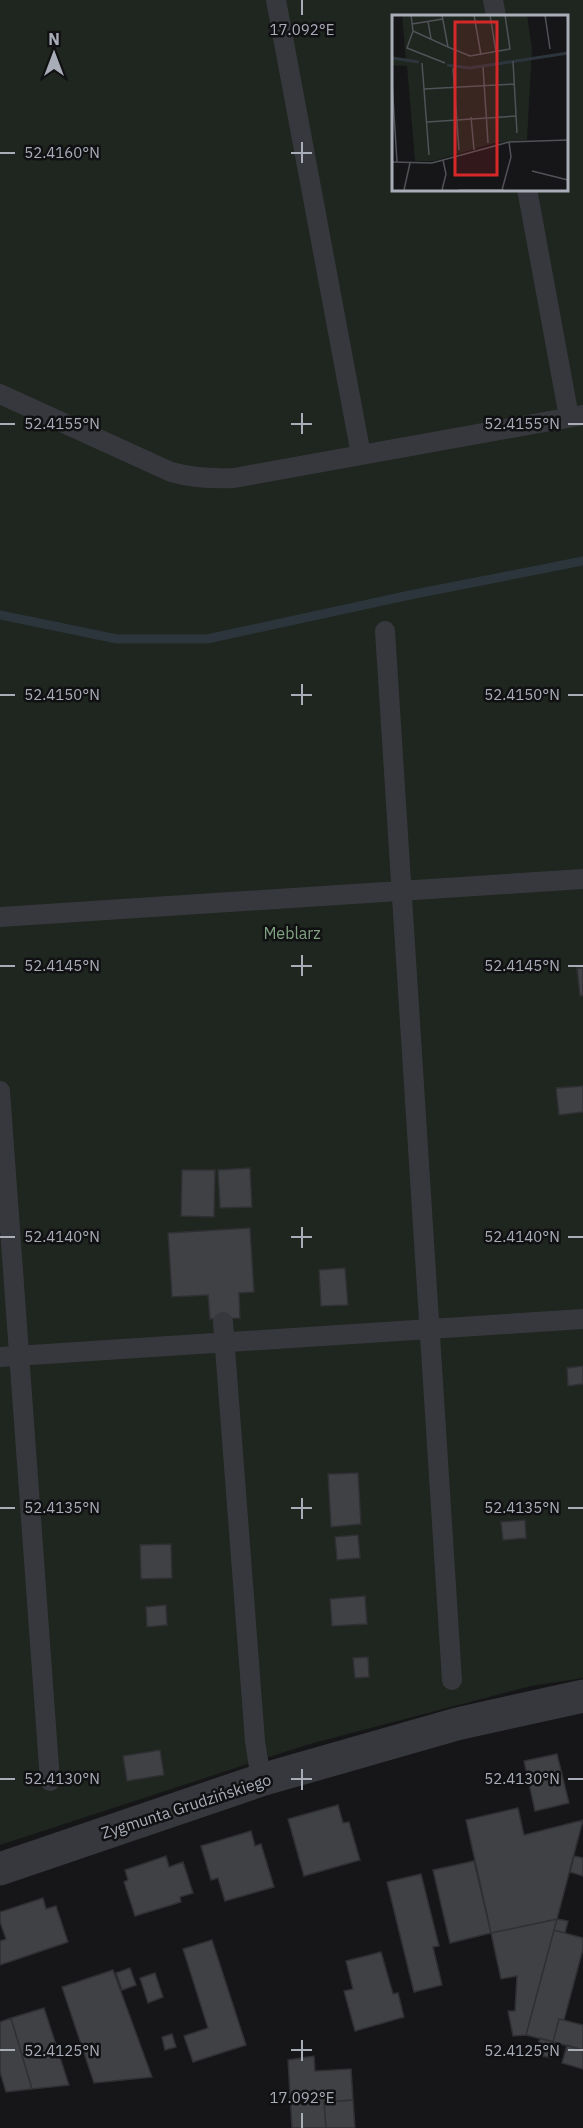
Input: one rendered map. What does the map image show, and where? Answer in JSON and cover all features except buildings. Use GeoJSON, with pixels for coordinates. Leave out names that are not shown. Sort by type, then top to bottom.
{"type":"FeatureCollection","features":[{"type":"Feature","properties":{"kind":"street","name":"Zygmunta Grudzińskiego"},"geometry":{"type":"LineString","coordinates":[[0,1869],[261,1780],[458,1724],[583,1696]]}},
{"type":"Feature","properties":{"kind":"lane"},"geometry":{"type":"LineString","coordinates":[[276,0],[361,455]]}},
{"type":"Feature","properties":{"kind":"lane"},"geometry":{"type":"LineString","coordinates":[[493,0],[496,15]]}},
{"type":"Feature","properties":{"kind":"lane"},"geometry":{"type":"LineString","coordinates":[[0,394],[171,472],[191,478],[234,478],[576,416],[527,190]]}},
{"type":"Feature","properties":{"kind":"lane"},"geometry":{"type":"LineString","coordinates":[[385,631],[452,1680]]}},
{"type":"Feature","properties":{"kind":"lane"},"geometry":{"type":"LineString","coordinates":[[0,917],[583,879]]}},
{"type":"Feature","properties":{"kind":"lane"},"geometry":{"type":"LineString","coordinates":[[0,1091],[50,1781]]}},
{"type":"Feature","properties":{"kind":"lane"},"geometry":{"type":"LineString","coordinates":[[0,1357],[583,1319]]}},
{"type":"Feature","properties":{"kind":"lane"},"geometry":{"type":"LineString","coordinates":[[223,1322],[255,1741],[261,1780]]}},
{"type":"Feature","properties":{"kind":"green space","name":"Meblarz"},"geometry":{"type":"Polygon","coordinates":[[[0,0],[583,0],[583,1678],[531,1686],[306,1745],[0,1845],[0,0]]]}},
{"type":"Feature","properties":{"kind":"waterway"},"geometry":{"type":"LineString","coordinates":[[0,615],[117,639],[207,639],[410,595],[583,561]]}}]}
